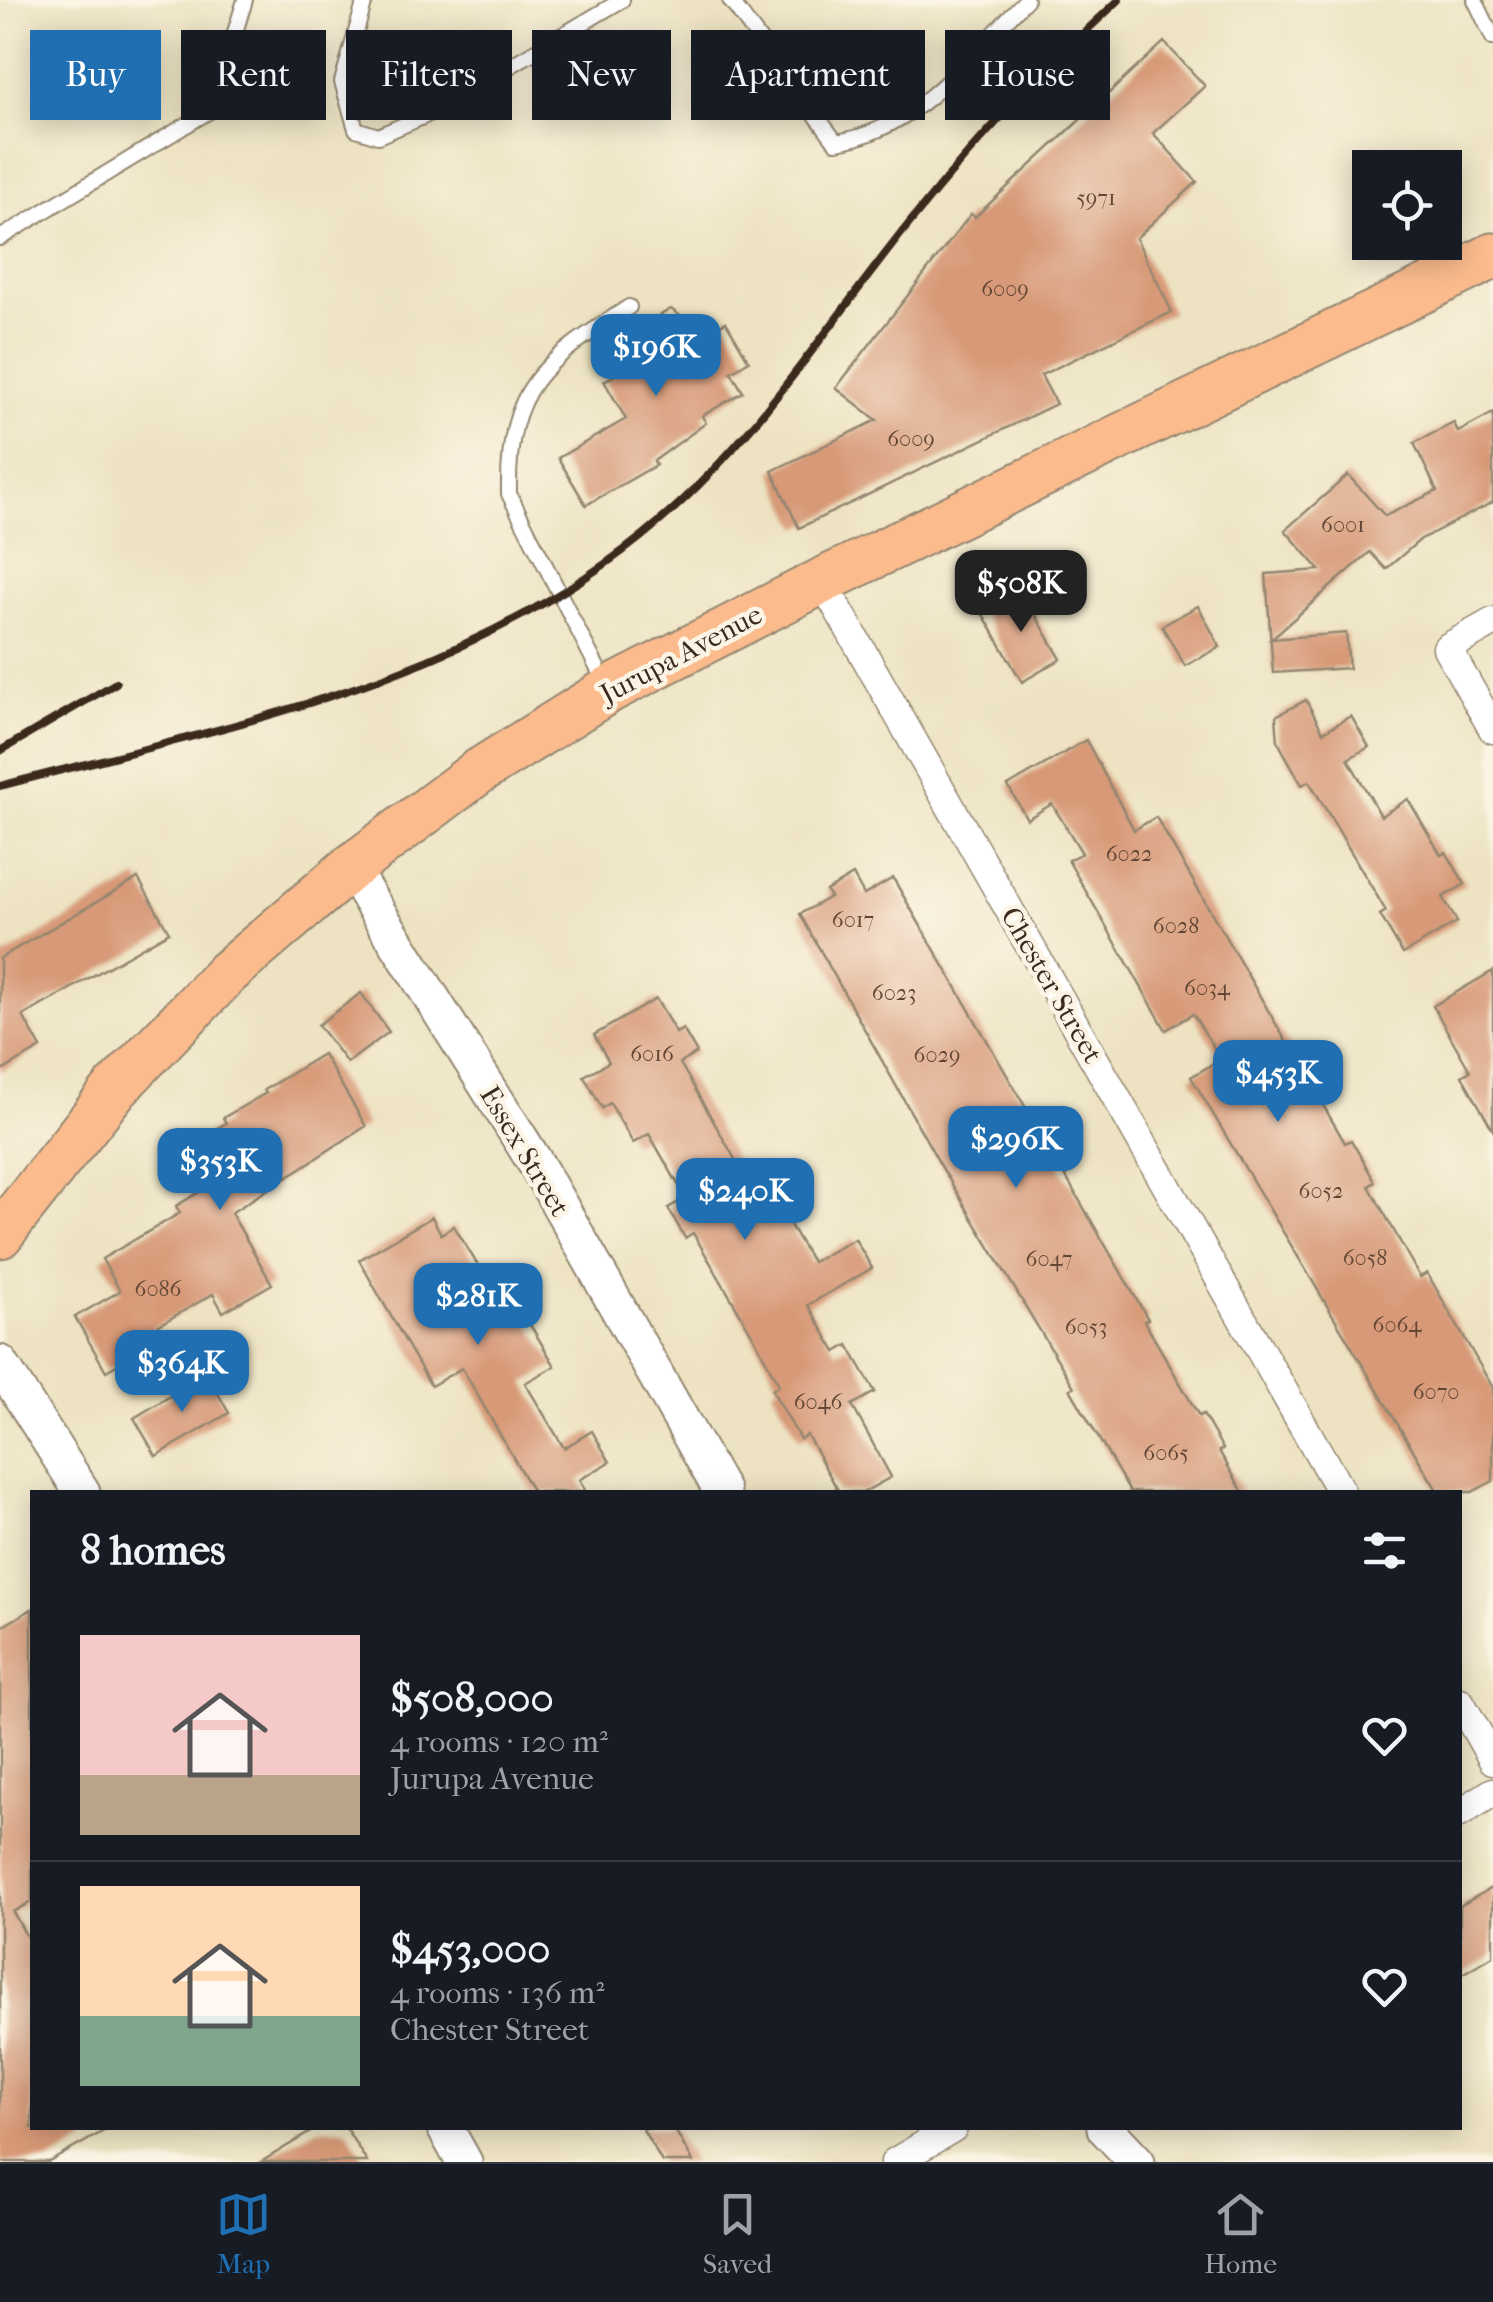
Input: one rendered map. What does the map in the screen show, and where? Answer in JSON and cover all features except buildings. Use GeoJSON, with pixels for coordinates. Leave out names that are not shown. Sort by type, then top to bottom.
{"type":"FeatureCollection","features":[{"type":"Feature","properties":{"kind":"main road","name":"Jurupa Avenue"},"geometry":{"type":"LineString","coordinates":[[0,1235],[116,1088],[227,972],[350,868],[478,772],[609,690],[822,582],[1493,256]]}},
{"type":"Feature","properties":{"kind":"street","name":"Chester Street"},"geometry":{"type":"LineString","coordinates":[[822,582],[1340,1490]]}},
{"type":"Feature","properties":{"kind":"street"},"geometry":{"type":"LineString","coordinates":[[1493,622],[1448,648],[1493,730]]}},
{"type":"Feature","properties":{"kind":"street","name":"Essex Street"},"geometry":{"type":"LineString","coordinates":[[350,868],[538,1167],[721,1490]]}},
{"type":"Feature","properties":{"kind":"street"},"geometry":{"type":"LineString","coordinates":[[0,1363],[81,1490]]}},
{"type":"Feature","properties":{"kind":"street"},"geometry":{"type":"LineString","coordinates":[[1462,1706],[1493,1760]]}},
{"type":"Feature","properties":{"kind":"street"},"geometry":{"type":"LineString","coordinates":[[1462,1812],[1493,1792]]}},
{"type":"Feature","properties":{"kind":"street"},"geometry":{"type":"LineString","coordinates":[[446,2130],[464,2162]]}},
{"type":"Feature","properties":{"kind":"street"},"geometry":{"type":"LineString","coordinates":[[894,2162],[950,2130]]}},
{"type":"Feature","properties":{"kind":"street"},"geometry":{"type":"LineString","coordinates":[[1107,2130],[1136,2162]]}},
{"type":"Feature","properties":{"kind":"lane"},"geometry":{"type":"LineString","coordinates":[[0,238],[212,110],[245,0]]}},
{"type":"Feature","properties":{"kind":"lane"},"geometry":{"type":"LineString","coordinates":[[365,0],[342,82],[356,129],[378,136],[425,116],[622,0]]}},
{"type":"Feature","properties":{"kind":"lane"},"geometry":{"type":"LineString","coordinates":[[730,0],[836,142],[866,138],[912,114],[1026,0]]}},
{"type":"Feature","properties":{"kind":"lane"},"geometry":{"type":"LineString","coordinates":[[1475,0],[1493,38]]}},
{"type":"Feature","properties":{"kind":"lane"},"geometry":{"type":"LineString","coordinates":[[609,690],[508,494],[508,459],[515,422],[530,384],[562,350],[630,307]]}},
{"type":"Feature","properties":{"kind":"railway"},"geometry":{"type":"LineString","coordinates":[[0,786],[261,718],[347,691],[431,659],[511,621],[588,576],[660,521],[730,452],[936,191],[1038,79],[1119,0]]}},
{"type":"Feature","properties":{"kind":"railway"},"geometry":{"type":"LineString","coordinates":[[0,751],[116,683]]}}]}
